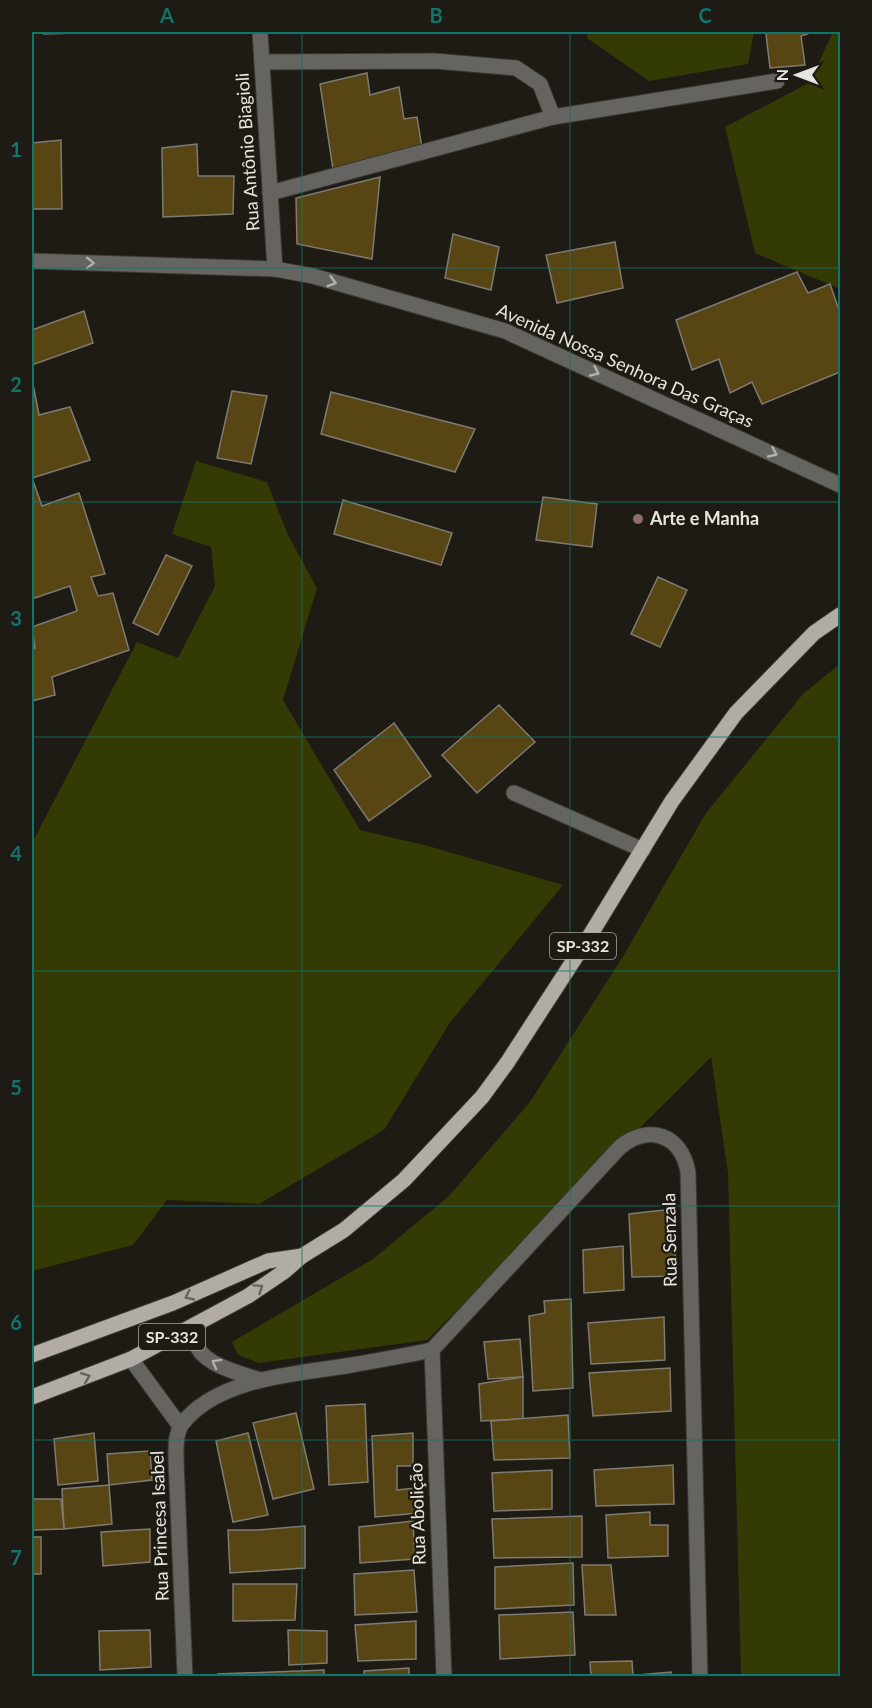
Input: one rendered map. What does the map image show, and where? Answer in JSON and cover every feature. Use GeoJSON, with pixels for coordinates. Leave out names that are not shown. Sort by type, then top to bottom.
{"type":"FeatureCollection","features":[{"type":"Feature","properties":{"kind":"main road","name":"SP-332"},"geometry":{"type":"LineString","coordinates":[[32,1397],[131,1359],[248,1296],[285,1271],[302,1256],[344,1230],[404,1180],[482,1097],[507,1063],[672,801],[736,712],[814,633],[840,615]]}},
{"type":"Feature","properties":{"kind":"main road","name":"SP-332"},"geometry":{"type":"LineString","coordinates":[[32,1355],[173,1303],[259,1265],[302,1256]]}},
{"type":"Feature","properties":{"kind":"street","name":"Rua Antônio Biagioli"},"geometry":{"type":"LineString","coordinates":[[260,32],[275,269]]}},
{"type":"Feature","properties":{"kind":"street"},"geometry":{"type":"LineString","coordinates":[[262,62],[435,61],[516,68],[540,84],[554,117]]}},
{"type":"Feature","properties":{"kind":"street"},"geometry":{"type":"LineString","coordinates":[[270,193],[554,117],[777,81]]}},
{"type":"Feature","properties":{"kind":"street","name":"Avenida Nossa Senhora Das Graças"},"geometry":{"type":"LineString","coordinates":[[32,261],[275,269],[313,276],[505,330],[840,485]]}},
{"type":"Feature","properties":{"kind":"street"},"geometry":{"type":"LineString","coordinates":[[514,793],[643,850]]}},
{"type":"Feature","properties":{"kind":"street","name":"Rua Senzala"},"geometry":{"type":"LineString","coordinates":[[432,1350],[620,1147],[630,1139],[643,1134],[656,1134],[669,1139],[679,1147],[686,1159],[688,1172],[700,1677]]}},
{"type":"Feature","properties":{"kind":"street"},"geometry":{"type":"LineString","coordinates":[[194,1325],[199,1350],[209,1360],[260,1380]]}},
{"type":"Feature","properties":{"kind":"street","name":"Rua Princesa Isabel"},"geometry":{"type":"LineString","coordinates":[[185,1677],[176,1460],[180,1426],[195,1410],[215,1397],[260,1380],[432,1350]]}},
{"type":"Feature","properties":{"kind":"street","name":"Rua Abolição"},"geometry":{"type":"LineString","coordinates":[[432,1350],[444,1677]]}},
{"type":"Feature","properties":{"kind":"street"},"geometry":{"type":"LineString","coordinates":[[131,1359],[180,1426]]}},
{"type":"Feature","properties":{"kind":"green space"},"geometry":{"type":"Polygon","coordinates":[[[587,32],[754,32],[748,64],[649,81],[587,38],[587,32]]]}},
{"type":"Feature","properties":{"kind":"green space"},"geometry":{"type":"Polygon","coordinates":[[[833,32],[840,32],[840,289],[755,253],[725,127],[809,83],[833,32]]]}},
{"type":"Feature","properties":{"kind":"green space"},"geometry":{"type":"Polygon","coordinates":[[[196,461],[267,482],[288,535],[317,588],[283,700],[360,830],[428,846],[563,885],[449,1024],[384,1130],[259,1204],[167,1200],[133,1245],[32,1271],[32,843],[137,642],[178,658],[215,586],[211,547],[172,534],[196,461]]]}},
{"type":"Feature","properties":{"kind":"green space"},"geometry":{"type":"Polygon","coordinates":[[[840,664],[840,1676],[741,1676],[728,1173],[711,1057],[427,1340],[259,1363],[238,1355],[232,1342],[373,1259],[449,1196],[530,1102],[622,958],[706,813],[803,694],[840,664]]]}},
{"type":"Feature","properties":{"kind":"building"},"geometry":{"type":"Polygon","coordinates":[[[44,32],[117,32],[44,34],[44,32]]]}},
{"type":"Feature","properties":{"kind":"building"},"geometry":{"type":"Polygon","coordinates":[[[813,32],[801,36],[805,65],[770,68],[766,34],[813,32]]]}},
{"type":"Feature","properties":{"kind":"building"},"geometry":{"type":"Polygon","coordinates":[[[367,73],[370,95],[399,87],[404,119],[417,117],[422,148],[333,169],[320,84],[367,73]]]}},
{"type":"Feature","properties":{"kind":"building"},"geometry":{"type":"Polygon","coordinates":[[[61,140],[62,209],[32,209],[32,143],[61,140]]]}},
{"type":"Feature","properties":{"kind":"building"},"geometry":{"type":"Polygon","coordinates":[[[197,144],[198,176],[234,176],[233,214],[163,217],[162,148],[197,144]]]}},
{"type":"Feature","properties":{"kind":"building"},"geometry":{"type":"Polygon","coordinates":[[[380,177],[372,259],[297,244],[296,198],[380,177]]]}},
{"type":"Feature","properties":{"kind":"building"},"geometry":{"type":"Polygon","coordinates":[[[453,234],[499,247],[491,290],[445,278],[453,234]]]}},
{"type":"Feature","properties":{"kind":"building"},"geometry":{"type":"Polygon","coordinates":[[[615,242],[623,288],[557,303],[546,255],[615,242]]]}},
{"type":"Feature","properties":{"kind":"building"},"geometry":{"type":"Polygon","coordinates":[[[797,272],[808,293],[830,284],[840,313],[840,372],[762,404],[752,382],[730,393],[719,359],[692,370],[676,320],[797,272]]]}},
{"type":"Feature","properties":{"kind":"building"},"geometry":{"type":"Polygon","coordinates":[[[84,311],[93,343],[32,365],[32,330],[84,311]]]}},
{"type":"Feature","properties":{"kind":"building"},"geometry":{"type":"Polygon","coordinates":[[[32,379],[39,415],[70,407],[90,460],[32,478],[32,379]]]}},
{"type":"Feature","properties":{"kind":"building"},"geometry":{"type":"Polygon","coordinates":[[[232,391],[267,396],[251,464],[217,458],[232,391]]]}},
{"type":"Feature","properties":{"kind":"building"},"geometry":{"type":"Polygon","coordinates":[[[331,392],[475,429],[455,472],[321,434],[331,392]]]}},
{"type":"Feature","properties":{"kind":"building"},"geometry":{"type":"Polygon","coordinates":[[[32,478],[42,506],[79,493],[105,574],[91,577],[98,596],[113,593],[129,650],[52,677],[55,695],[32,701],[32,649],[35,648],[32,627],[77,611],[70,586],[32,599],[32,478]]]}},
{"type":"Feature","properties":{"kind":"building"},"geometry":{"type":"Polygon","coordinates":[[[543,497],[597,504],[592,547],[536,540],[543,497]]]}},
{"type":"Feature","properties":{"kind":"building"},"geometry":{"type":"Polygon","coordinates":[[[343,500],[452,533],[441,565],[334,534],[343,500]]]}},
{"type":"Feature","properties":{"kind":"building"},"geometry":{"type":"Polygon","coordinates":[[[166,555],[192,566],[158,635],[133,623],[166,555]]]}},
{"type":"Feature","properties":{"kind":"building"},"geometry":{"type":"Polygon","coordinates":[[[658,577],[687,590],[660,647],[631,634],[658,577]]]}},
{"type":"Feature","properties":{"kind":"building"},"geometry":{"type":"Polygon","coordinates":[[[499,705],[535,742],[477,793],[442,755],[499,705]]]}},
{"type":"Feature","properties":{"kind":"building"},"geometry":{"type":"Polygon","coordinates":[[[394,723],[431,776],[369,821],[334,770],[394,723]]]}},
{"type":"Feature","properties":{"kind":"building"},"geometry":{"type":"Polygon","coordinates":[[[673,1209],[676,1276],[632,1277],[629,1214],[673,1209]]]}},
{"type":"Feature","properties":{"kind":"building"},"geometry":{"type":"Polygon","coordinates":[[[623,1246],[624,1290],[584,1293],[583,1250],[623,1246]]]}},
{"type":"Feature","properties":{"kind":"building"},"geometry":{"type":"Polygon","coordinates":[[[571,1299],[573,1388],[533,1391],[529,1316],[545,1313],[544,1301],[571,1299]]]}},
{"type":"Feature","properties":{"kind":"building"},"geometry":{"type":"Polygon","coordinates":[[[664,1317],[665,1360],[591,1364],[588,1323],[664,1317]]]}},
{"type":"Feature","properties":{"kind":"building"},"geometry":{"type":"Polygon","coordinates":[[[520,1339],[523,1377],[488,1379],[484,1342],[520,1339]]]}},
{"type":"Feature","properties":{"kind":"building"},"geometry":{"type":"Polygon","coordinates":[[[670,1368],[671,1411],[593,1416],[589,1373],[670,1368]]]}},
{"type":"Feature","properties":{"kind":"building"},"geometry":{"type":"Polygon","coordinates":[[[523,1377],[523,1419],[481,1421],[479,1384],[523,1377]]]}},
{"type":"Feature","properties":{"kind":"building"},"geometry":{"type":"Polygon","coordinates":[[[365,1404],[368,1482],[329,1485],[326,1406],[365,1404]]]}},
{"type":"Feature","properties":{"kind":"building"},"geometry":{"type":"Polygon","coordinates":[[[296,1413],[314,1489],[273,1499],[253,1423],[296,1413]]]}},
{"type":"Feature","properties":{"kind":"building"},"geometry":{"type":"Polygon","coordinates":[[[568,1415],[570,1458],[494,1460],[491,1421],[568,1415]]]}},
{"type":"Feature","properties":{"kind":"building"},"geometry":{"type":"Polygon","coordinates":[[[94,1433],[98,1481],[58,1485],[54,1439],[94,1433]]]}},
{"type":"Feature","properties":{"kind":"building"},"geometry":{"type":"Polygon","coordinates":[[[248,1433],[268,1515],[233,1522],[216,1441],[248,1433]]]}},
{"type":"Feature","properties":{"kind":"building"},"geometry":{"type":"Polygon","coordinates":[[[413,1433],[413,1466],[397,1466],[397,1490],[415,1488],[419,1513],[375,1517],[372,1436],[413,1433]]]}},
{"type":"Feature","properties":{"kind":"building"},"geometry":{"type":"Polygon","coordinates":[[[150,1451],[152,1480],[109,1485],[107,1454],[150,1451]]]}},
{"type":"Feature","properties":{"kind":"building"},"geometry":{"type":"Polygon","coordinates":[[[673,1465],[674,1504],[596,1506],[594,1470],[673,1465]]]}},
{"type":"Feature","properties":{"kind":"building"},"geometry":{"type":"Polygon","coordinates":[[[552,1470],[552,1509],[494,1511],[492,1473],[552,1470]]]}},
{"type":"Feature","properties":{"kind":"building"},"geometry":{"type":"Polygon","coordinates":[[[109,1485],[112,1524],[64,1529],[62,1489],[109,1485]]]}},
{"type":"Feature","properties":{"kind":"building"},"geometry":{"type":"Polygon","coordinates":[[[32,1499],[61,1499],[64,1529],[32,1530],[32,1499]]]}},
{"type":"Feature","properties":{"kind":"building"},"geometry":{"type":"Polygon","coordinates":[[[650,1512],[650,1525],[668,1525],[668,1556],[608,1558],[606,1515],[650,1512]]]}},
{"type":"Feature","properties":{"kind":"building"},"geometry":{"type":"Polygon","coordinates":[[[582,1516],[582,1557],[494,1558],[492,1519],[582,1516]]]}},
{"type":"Feature","properties":{"kind":"building"},"geometry":{"type":"Polygon","coordinates":[[[413,1521],[415,1559],[360,1563],[359,1527],[413,1521]]]}},
{"type":"Feature","properties":{"kind":"building"},"geometry":{"type":"Polygon","coordinates":[[[305,1526],[305,1568],[230,1573],[228,1530],[305,1526]]]}},
{"type":"Feature","properties":{"kind":"building"},"geometry":{"type":"Polygon","coordinates":[[[150,1529],[150,1562],[103,1566],[101,1532],[150,1529]]]}},
{"type":"Feature","properties":{"kind":"building"},"geometry":{"type":"Polygon","coordinates":[[[32,1537],[41,1537],[41,1574],[32,1574],[32,1537]]]}},
{"type":"Feature","properties":{"kind":"building"},"geometry":{"type":"Polygon","coordinates":[[[573,1563],[574,1605],[495,1609],[495,1567],[573,1563]]]}},
{"type":"Feature","properties":{"kind":"building"},"geometry":{"type":"Polygon","coordinates":[[[582,1565],[611,1565],[616,1615],[585,1615],[582,1565]]]}},
{"type":"Feature","properties":{"kind":"building"},"geometry":{"type":"Polygon","coordinates":[[[414,1570],[417,1612],[355,1615],[354,1574],[414,1570]]]}},
{"type":"Feature","properties":{"kind":"building"},"geometry":{"type":"Polygon","coordinates":[[[233,1584],[297,1584],[295,1620],[233,1621],[233,1584]]]}},
{"type":"Feature","properties":{"kind":"building"},"geometry":{"type":"Polygon","coordinates":[[[573,1612],[575,1655],[500,1659],[499,1615],[573,1612]]]}},
{"type":"Feature","properties":{"kind":"building"},"geometry":{"type":"Polygon","coordinates":[[[416,1621],[416,1659],[358,1661],[355,1625],[416,1621]]]}},
{"type":"Feature","properties":{"kind":"building"},"geometry":{"type":"Polygon","coordinates":[[[150,1630],[151,1667],[100,1670],[99,1631],[150,1630]]]}},
{"type":"Feature","properties":{"kind":"building"},"geometry":{"type":"Polygon","coordinates":[[[288,1630],[327,1631],[327,1663],[289,1665],[288,1630]]]}},
{"type":"Feature","properties":{"kind":"building"},"geometry":{"type":"Polygon","coordinates":[[[632,1661],[633,1676],[591,1676],[590,1662],[632,1661]]]}},
{"type":"Feature","properties":{"kind":"building"},"geometry":{"type":"Polygon","coordinates":[[[409,1668],[409,1676],[364,1676],[364,1671],[409,1668]]]}},
{"type":"Feature","properties":{"kind":"building"},"geometry":{"type":"Polygon","coordinates":[[[324,1670],[324,1676],[218,1676],[218,1674],[324,1670]]]}},
{"type":"Feature","properties":{"kind":"building"},"geometry":{"type":"Polygon","coordinates":[[[671,1672],[671,1676],[638,1676],[638,1675],[671,1672]]]}},
{"type":"Feature","properties":{"kind":"place","name":"Arte e Manha"},"geometry":{"type":"Point","coordinates":[638,519]}}]}
